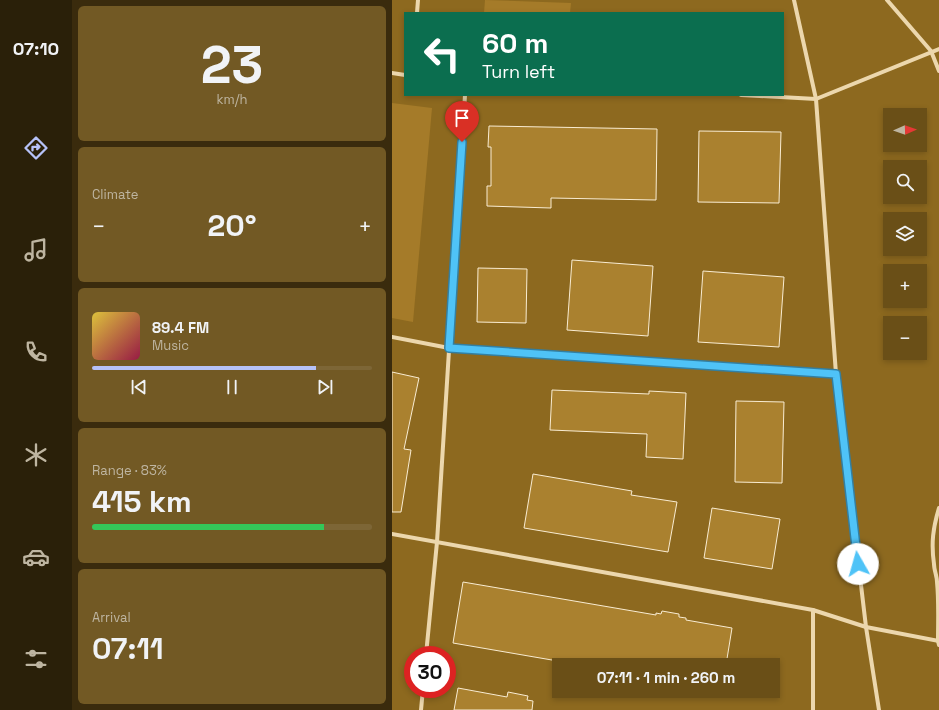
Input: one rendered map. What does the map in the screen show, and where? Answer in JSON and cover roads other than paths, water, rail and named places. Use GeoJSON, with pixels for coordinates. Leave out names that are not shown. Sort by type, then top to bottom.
{"type":"FeatureCollection","features":[{"type":"Feature","properties":{"kind":"street"},"geometry":{"type":"LineString","coordinates":[[417,12],[418,0]]}},
{"type":"Feature","properties":{"kind":"street"},"geometry":{"type":"LineString","coordinates":[[794,0],[816,99],[836,374],[866,627],[879,710]]}},
{"type":"Feature","properties":{"kind":"street"},"geometry":{"type":"LineString","coordinates":[[887,0],[931,52],[939,70]]}},
{"type":"Feature","properties":{"kind":"street"},"geometry":{"type":"LineString","coordinates":[[760,96],[816,99],[939,49]]}},
{"type":"Feature","properties":{"kind":"street"},"geometry":{"type":"LineString","coordinates":[[392,73],[404,75]]}},
{"type":"Feature","properties":{"kind":"street"},"geometry":{"type":"LineString","coordinates":[[427,646],[437,542],[465,96]]}},
{"type":"Feature","properties":{"kind":"street"},"geometry":{"type":"LineString","coordinates":[[392,338],[449,348],[836,374]]}},
{"type":"Feature","properties":{"kind":"street"},"geometry":{"type":"LineString","coordinates":[[392,534],[813,610],[866,627],[939,642],[938,580],[932,552],[934,523],[939,508]]}},
{"type":"Feature","properties":{"kind":"street"},"geometry":{"type":"LineString","coordinates":[[813,610],[814,710]]}},
{"type":"Feature","properties":{"kind":"street"},"geometry":{"type":"LineString","coordinates":[[421,710],[422,698]]}}]}
